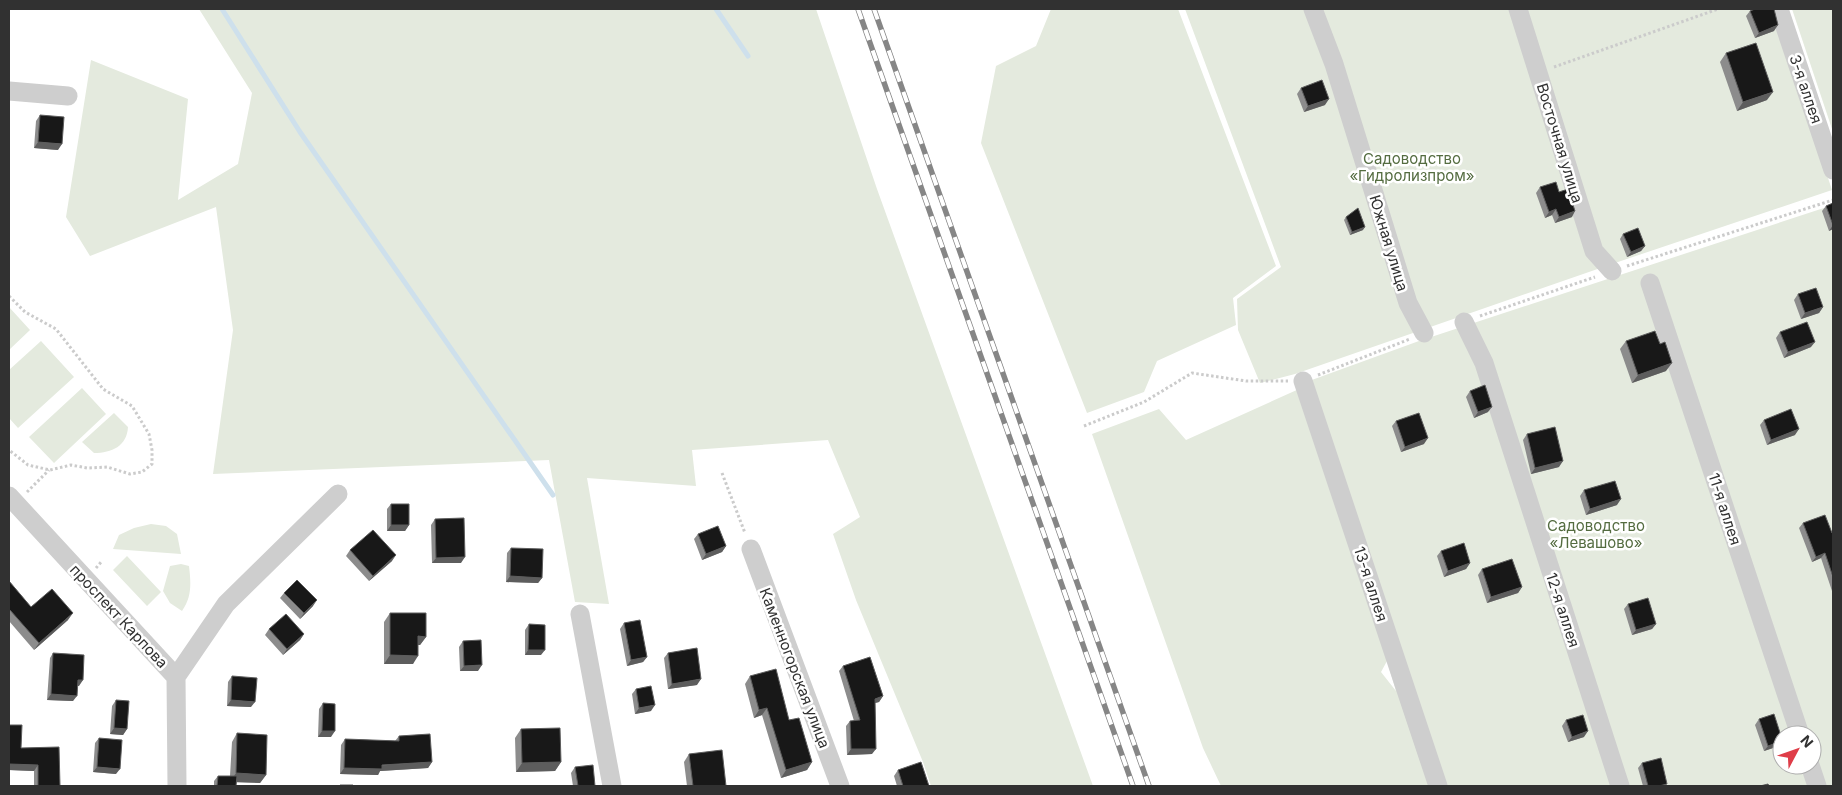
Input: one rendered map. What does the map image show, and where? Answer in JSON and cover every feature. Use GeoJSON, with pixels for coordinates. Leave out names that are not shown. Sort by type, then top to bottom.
{"type":"FeatureCollection","features":[{"type":"Feature","properties":{"kind":"street","name":"Южная улица"},"geometry":{"type":"LineString","coordinates":[[1313,9],[1334,64],[1408,303],[1424,334]]}},
{"type":"Feature","properties":{"kind":"street","name":"Восточная улица"},"geometry":{"type":"LineString","coordinates":[[1518,9],[1594,251],[1612,271]]}},
{"type":"Feature","properties":{"kind":"street","name":"3-я аллея"},"geometry":{"type":"LineString","coordinates":[[1779,9],[1833,170]]}},
{"type":"Feature","properties":{"kind":"street"},"geometry":{"type":"LineString","coordinates":[[9,91],[68,96]]}},
{"type":"Feature","properties":{"kind":"street","name":"11-я аллея"},"geometry":{"type":"LineString","coordinates":[[1650,283],[1797,725]]}},
{"type":"Feature","properties":{"kind":"street","name":"12-я аллея"},"geometry":{"type":"LineString","coordinates":[[1464,322],[1484,363],[1620,786]]}},
{"type":"Feature","properties":{"kind":"street","name":"13-я аллея"},"geometry":{"type":"LineString","coordinates":[[1303,381],[1438,786]]}},
{"type":"Feature","properties":{"kind":"street"},"geometry":{"type":"LineString","coordinates":[[176,677],[226,604],[338,494]]}},
{"type":"Feature","properties":{"kind":"street","name":"проспект Карпова"},"geometry":{"type":"LineString","coordinates":[[9,496],[176,677],[177,786]]}},
{"type":"Feature","properties":{"kind":"street","name":"Каменногорская улица"},"geometry":{"type":"LineString","coordinates":[[751,549],[840,786]]}},
{"type":"Feature","properties":{"kind":"street"},"geometry":{"type":"LineString","coordinates":[[580,614],[612,786]]}},
{"type":"Feature","properties":{"kind":"path"},"geometry":{"type":"LineString","coordinates":[[1538,72],[1718,9]]}},
{"type":"Feature","properties":{"kind":"path"},"geometry":{"type":"LineString","coordinates":[[9,296],[25,312],[56,329],[103,388],[132,406],[148,434],[152,450],[152,464],[142,472],[130,474],[108,466],[87,468],[71,465],[50,470],[28,465],[9,450]]}},
{"type":"Feature","properties":{"kind":"path"},"geometry":{"type":"LineString","coordinates":[[29,489],[50,470]]}},
{"type":"Feature","properties":{"kind":"path"},"geometry":{"type":"LineString","coordinates":[[722,473],[751,549]]}},
{"type":"Feature","properties":{"kind":"path"},"geometry":{"type":"LineString","coordinates":[[97,567],[102,561]]}},
{"type":"Feature","properties":{"kind":"green space"},"geometry":{"type":"Polygon","coordinates":[[[199,9],[816,9],[877,189],[1093,786],[931,786],[923,762],[856,600],[833,534],[860,517],[828,440],[692,450],[696,486],[587,478],[609,604],[575,602],[549,460],[213,474],[233,330],[216,207],[90,256],[66,217],[91,60],[188,99],[178,200],[238,164],[252,93],[199,9]]]}},
{"type":"Feature","properties":{"kind":"green space"},"geometry":{"type":"Polygon","coordinates":[[[1051,9],[1178,9],[1276,266],[1233,298],[1236,325],[1157,361],[1144,392],[1087,413],[981,143],[996,66],[1036,46],[1051,9]]]}},
{"type":"Feature","properties":{"kind":"green space","name":"Садоводство «Гидролизпром»"},"geometry":{"type":"Polygon","coordinates":[[[1185,9],[1772,9],[1832,190],[1295,374],[1260,383],[1238,330],[1237,299],[1281,267],[1185,9]]]}},
{"type":"Feature","properties":{"kind":"green space"},"geometry":{"type":"Polygon","coordinates":[[[1792,9],[1833,9],[1833,132],[1792,9]]]}},
{"type":"Feature","properties":{"kind":"green space","name":"Садоводство «Левашово»"},"geometry":{"type":"Polygon","coordinates":[[[1833,205],[1833,786],[1221,786],[1203,748],[1092,434],[1159,409],[1186,440],[1299,389],[1298,385],[1419,341],[1833,205]],[[1387,661],[1381,672],[1396,691],[1387,661]]]}},
{"type":"Feature","properties":{"kind":"green space"},"geometry":{"type":"Polygon","coordinates":[[[9,307],[30,330],[9,350],[9,307]]]}},
{"type":"Feature","properties":{"kind":"green space"},"geometry":{"type":"Polygon","coordinates":[[[41,341],[74,377],[18,428],[9,418],[9,370],[41,341]]]}},
{"type":"Feature","properties":{"kind":"green space"},"geometry":{"type":"Polygon","coordinates":[[[82,388],[106,414],[54,463],[29,437],[82,388]]]}},
{"type":"Feature","properties":{"kind":"green space"},"geometry":{"type":"Polygon","coordinates":[[[114,413],[128,427],[125,439],[122,444],[112,450],[94,453],[82,442],[114,413]]]}},
{"type":"Feature","properties":{"kind":"green space"},"geometry":{"type":"Polygon","coordinates":[[[151,524],[166,526],[177,534],[181,554],[113,549],[119,535],[134,528],[151,524]]]}},
{"type":"Feature","properties":{"kind":"green space"},"geometry":{"type":"Polygon","coordinates":[[[127,556],[161,592],[147,606],[113,570],[127,556]]]}},
{"type":"Feature","properties":{"kind":"green space"},"geometry":{"type":"Polygon","coordinates":[[[181,564],[189,566],[190,584],[188,600],[182,611],[170,603],[163,591],[170,566],[181,564]]]}},
{"type":"Feature","properties":{"kind":"building"},"geometry":{"type":"Polygon","coordinates":[[[1755,9],[1774,9],[1778,25],[1759,33],[1750,11],[1755,9]]]}},
{"type":"Feature","properties":{"kind":"building"},"geometry":{"type":"Polygon","coordinates":[[[1756,43],[1773,92],[1743,102],[1726,53],[1756,43]]]}},
{"type":"Feature","properties":{"kind":"building"},"geometry":{"type":"Polygon","coordinates":[[[1322,80],[1329,99],[1308,106],[1301,88],[1322,80]]]}},
{"type":"Feature","properties":{"kind":"building"},"geometry":{"type":"Polygon","coordinates":[[[40,115],[64,117],[62,144],[38,142],[40,115]]]}},
{"type":"Feature","properties":{"kind":"building"},"geometry":{"type":"Polygon","coordinates":[[[1556,182],[1559,192],[1568,189],[1575,211],[1559,217],[1556,209],[1549,212],[1540,187],[1556,182]]]}},
{"type":"Feature","properties":{"kind":"building"},"geometry":{"type":"Polygon","coordinates":[[[1833,203],[1833,225],[1826,206],[1833,203]]]}},
{"type":"Feature","properties":{"kind":"building"},"geometry":{"type":"Polygon","coordinates":[[[1358,208],[1365,227],[1352,232],[1346,217],[1358,208]]]}},
{"type":"Feature","properties":{"kind":"building"},"geometry":{"type":"Polygon","coordinates":[[[1638,228],[1645,246],[1631,252],[1623,234],[1638,228]]]}},
{"type":"Feature","properties":{"kind":"building"},"geometry":{"type":"Polygon","coordinates":[[[1816,288],[1823,307],[1805,313],[1798,294],[1816,288]]]}},
{"type":"Feature","properties":{"kind":"building"},"geometry":{"type":"Polygon","coordinates":[[[1807,322],[1815,342],[1788,352],[1780,332],[1807,322]]]}},
{"type":"Feature","properties":{"kind":"building"},"geometry":{"type":"Polygon","coordinates":[[[1655,331],[1660,344],[1665,342],[1672,363],[1638,375],[1626,341],[1655,331]]]}},
{"type":"Feature","properties":{"kind":"building"},"geometry":{"type":"Polygon","coordinates":[[[1485,385],[1492,407],[1478,412],[1470,391],[1485,385]]]}},
{"type":"Feature","properties":{"kind":"building"},"geometry":{"type":"Polygon","coordinates":[[[1791,409],[1799,429],[1771,440],[1764,420],[1791,409]]]}},
{"type":"Feature","properties":{"kind":"building"},"geometry":{"type":"Polygon","coordinates":[[[1419,413],[1428,438],[1405,447],[1396,421],[1419,413]]]}},
{"type":"Feature","properties":{"kind":"building"},"geometry":{"type":"Polygon","coordinates":[[[1555,427],[1563,461],[1535,468],[1527,434],[1555,427]]]}},
{"type":"Feature","properties":{"kind":"building"},"geometry":{"type":"Polygon","coordinates":[[[1615,481],[1621,499],[1590,509],[1584,490],[1615,481]]]}},
{"type":"Feature","properties":{"kind":"building"},"geometry":{"type":"Polygon","coordinates":[[[391,504],[409,504],[409,525],[391,525],[391,504]]]}},
{"type":"Feature","properties":{"kind":"building"},"geometry":{"type":"Polygon","coordinates":[[[1825,515],[1833,533],[1833,577],[1825,553],[1816,557],[1803,523],[1825,515]]]}},
{"type":"Feature","properties":{"kind":"building"},"geometry":{"type":"Polygon","coordinates":[[[464,518],[465,557],[436,558],[435,519],[464,518]]]}},
{"type":"Feature","properties":{"kind":"building"},"geometry":{"type":"Polygon","coordinates":[[[718,526],[726,546],[706,554],[698,534],[718,526]]]}},
{"type":"Feature","properties":{"kind":"building"},"geometry":{"type":"Polygon","coordinates":[[[373,530],[396,555],[373,576],[350,550],[373,530]]]}},
{"type":"Feature","properties":{"kind":"building"},"geometry":{"type":"Polygon","coordinates":[[[1464,543],[1470,563],[1448,571],[1441,551],[1464,543]]]}},
{"type":"Feature","properties":{"kind":"building"},"geometry":{"type":"Polygon","coordinates":[[[511,548],[543,549],[542,578],[510,576],[511,548]]]}},
{"type":"Feature","properties":{"kind":"building"},"geometry":{"type":"Polygon","coordinates":[[[1512,559],[1522,587],[1491,597],[1482,569],[1512,559]]]}},
{"type":"Feature","properties":{"kind":"building"},"geometry":{"type":"Polygon","coordinates":[[[297,580],[317,600],[304,613],[284,593],[297,580]]]}},
{"type":"Feature","properties":{"kind":"building"},"geometry":{"type":"Polygon","coordinates":[[[9,581],[31,607],[52,589],[73,613],[39,643],[9,610],[9,581]]]}},
{"type":"Feature","properties":{"kind":"building"},"geometry":{"type":"Polygon","coordinates":[[[1648,598],[1656,624],[1636,630],[1628,604],[1648,598]]]}},
{"type":"Feature","properties":{"kind":"building"},"geometry":{"type":"Polygon","coordinates":[[[390,613],[426,613],[426,637],[418,636],[418,656],[390,655],[390,613]]]}},
{"type":"Feature","properties":{"kind":"building"},"geometry":{"type":"Polygon","coordinates":[[[286,614],[304,634],[287,649],[269,629],[286,614]]]}},
{"type":"Feature","properties":{"kind":"building"},"geometry":{"type":"Polygon","coordinates":[[[640,620],[647,657],[631,660],[624,623],[640,620]]]}},
{"type":"Feature","properties":{"kind":"building"},"geometry":{"type":"Polygon","coordinates":[[[529,624],[545,625],[545,650],[528,650],[529,624]]]}},
{"type":"Feature","properties":{"kind":"building"},"geometry":{"type":"Polygon","coordinates":[[[481,640],[482,665],[464,666],[463,641],[481,640]]]}},
{"type":"Feature","properties":{"kind":"building"},"geometry":{"type":"Polygon","coordinates":[[[697,648],[701,679],[672,684],[668,653],[697,648]]]}},
{"type":"Feature","properties":{"kind":"building"},"geometry":{"type":"Polygon","coordinates":[[[53,653],[84,655],[83,680],[78,680],[77,696],[51,694],[53,653]]]}},
{"type":"Feature","properties":{"kind":"building"},"geometry":{"type":"Polygon","coordinates":[[[870,657],[883,696],[875,699],[876,749],[851,749],[850,721],[860,720],[843,666],[870,657]]]}},
{"type":"Feature","properties":{"kind":"building"},"geometry":{"type":"Polygon","coordinates":[[[776,669],[789,720],[799,718],[812,762],[786,770],[767,708],[759,710],[750,676],[776,669]]]}},
{"type":"Feature","properties":{"kind":"building"},"geometry":{"type":"Polygon","coordinates":[[[232,676],[257,678],[255,702],[231,700],[232,676]]]}},
{"type":"Feature","properties":{"kind":"building"},"geometry":{"type":"Polygon","coordinates":[[[651,686],[655,705],[639,708],[636,689],[651,686]]]}},
{"type":"Feature","properties":{"kind":"building"},"geometry":{"type":"Polygon","coordinates":[[[116,700],[129,701],[127,729],[114,728],[116,700]]]}},
{"type":"Feature","properties":{"kind":"building"},"geometry":{"type":"Polygon","coordinates":[[[323,703],[335,704],[335,731],[322,731],[323,703]]]}},
{"type":"Feature","properties":{"kind":"building"},"geometry":{"type":"Polygon","coordinates":[[[1774,714],[1778,725],[1772,725],[1772,745],[1768,746],[1759,719],[1774,714]]]}},
{"type":"Feature","properties":{"kind":"building"},"geometry":{"type":"Polygon","coordinates":[[[1583,715],[1588,731],[1572,737],[1566,720],[1583,715]]]}},
{"type":"Feature","properties":{"kind":"building"},"geometry":{"type":"Polygon","coordinates":[[[9,725],[22,725],[21,748],[59,747],[60,786],[38,786],[38,765],[9,764],[9,725]]]}},
{"type":"Feature","properties":{"kind":"building"},"geometry":{"type":"Polygon","coordinates":[[[560,728],[561,762],[522,763],[521,729],[560,728]]]}},
{"type":"Feature","properties":{"kind":"building"},"geometry":{"type":"Polygon","coordinates":[[[237,733],[267,735],[266,775],[236,773],[237,733]]]}},
{"type":"Feature","properties":{"kind":"building"},"geometry":{"type":"Polygon","coordinates":[[[430,734],[432,762],[382,765],[382,769],[344,768],[345,739],[399,741],[399,736],[430,734]]]}},
{"type":"Feature","properties":{"kind":"building"},"geometry":{"type":"Polygon","coordinates":[[[99,738],[122,740],[120,769],[97,767],[99,738]]]}},
{"type":"Feature","properties":{"kind":"building"},"geometry":{"type":"Polygon","coordinates":[[[722,750],[726,786],[693,786],[689,754],[722,750]]]}},
{"type":"Feature","properties":{"kind":"building"},"geometry":{"type":"Polygon","coordinates":[[[1661,758],[1667,784],[1648,786],[1642,763],[1661,758]]]}},
{"type":"Feature","properties":{"kind":"building"},"geometry":{"type":"Polygon","coordinates":[[[921,762],[929,786],[903,786],[898,770],[921,762]]]}},
{"type":"Feature","properties":{"kind":"building"},"geometry":{"type":"Polygon","coordinates":[[[593,765],[595,786],[578,786],[575,767],[593,765]]]}},
{"type":"Feature","properties":{"kind":"building"},"geometry":{"type":"Polygon","coordinates":[[[218,776],[237,776],[236,786],[217,786],[218,776]]]}},
{"type":"Feature","properties":{"kind":"waterway"},"geometry":{"type":"LineString","coordinates":[[222,9],[300,132],[553,495]]}},
{"type":"Feature","properties":{"kind":"waterway"},"geometry":{"type":"LineString","coordinates":[[716,9],[748,56]]}},
{"type":"Feature","properties":{"kind":"railway"},"geometry":{"type":"LineString","coordinates":[[858,9],[1133,786]]}},
{"type":"Feature","properties":{"kind":"railway"},"geometry":{"type":"LineString","coordinates":[[874,9],[1149,786]]}}]}
